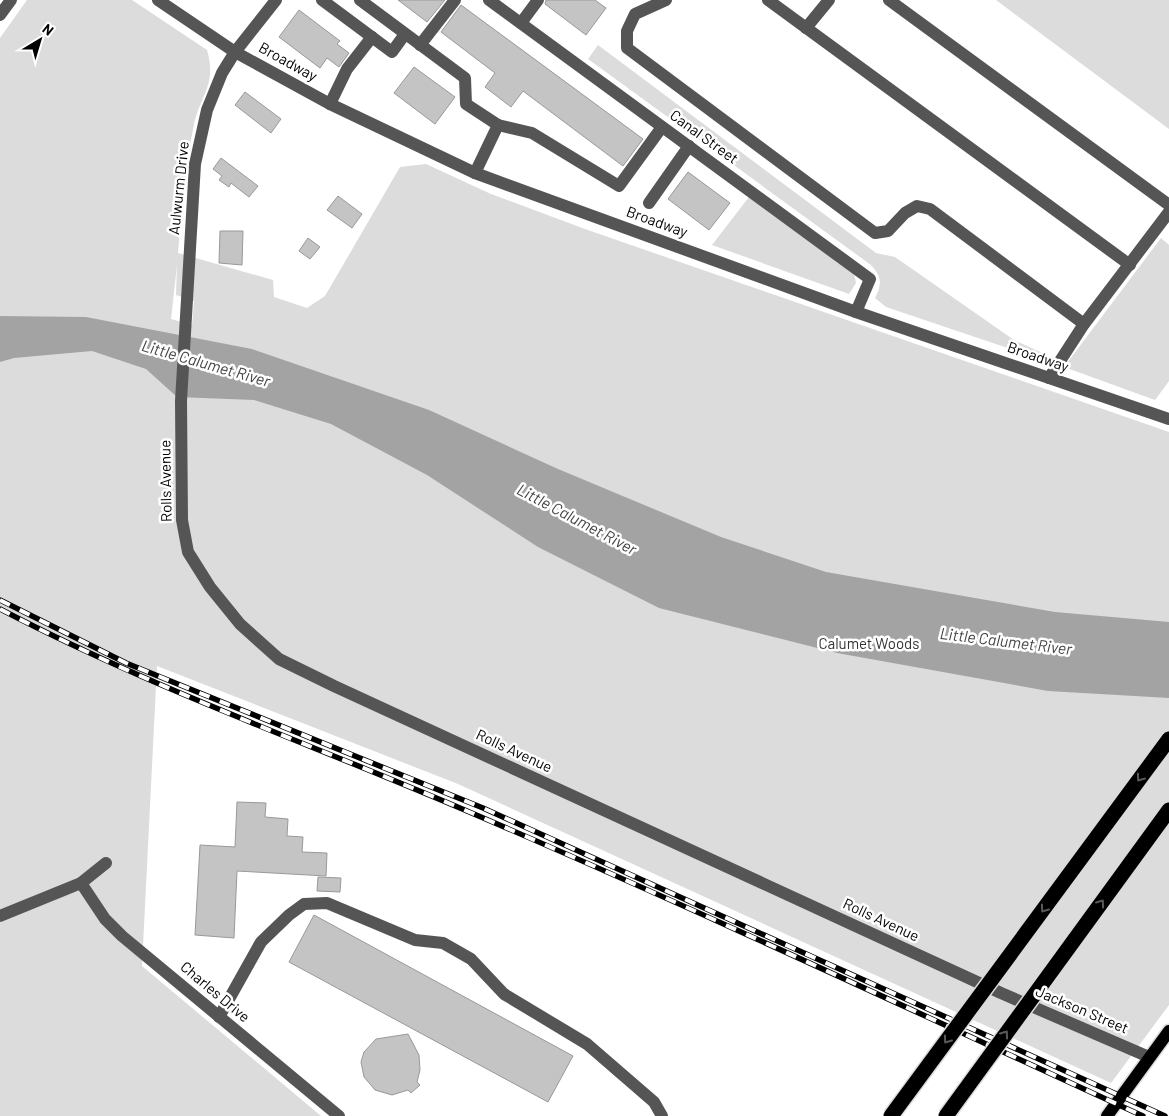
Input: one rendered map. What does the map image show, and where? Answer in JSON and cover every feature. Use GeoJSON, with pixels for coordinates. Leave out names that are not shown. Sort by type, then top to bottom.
{"type":"FeatureCollection","features":[{"type":"Feature","properties":{"kind":"highway"},"geometry":{"type":"LineString","coordinates":[[891,1116],[1169,739]]}},
{"type":"Feature","properties":{"kind":"highway"},"geometry":{"type":"LineString","coordinates":[[946,1116],[1169,810]]}},
{"type":"Feature","properties":{"kind":"main road"},"geometry":{"type":"LineString","coordinates":[[1107,1116],[1169,1030]]}},
{"type":"Feature","properties":{"kind":"street"},"geometry":{"type":"LineString","coordinates":[[0,15],[11,0]]}},
{"type":"Feature","properties":{"kind":"street","name":"Broadway"},"geometry":{"type":"LineString","coordinates":[[158,0],[235,52],[330,104],[475,173],[856,312],[1169,419]]}},
{"type":"Feature","properties":{"kind":"street","name":"Aulwurm Drive"},"geometry":{"type":"LineString","coordinates":[[181,401],[195,164],[207,110],[218,82],[235,52],[276,0]]}},
{"type":"Feature","properties":{"kind":"street"},"geometry":{"type":"LineString","coordinates":[[322,0],[392,52],[405,34]]}},
{"type":"Feature","properties":{"kind":"street"},"geometry":{"type":"LineString","coordinates":[[360,0],[465,78],[466,104],[498,125],[532,133],[619,186],[662,127]]}},
{"type":"Feature","properties":{"kind":"street"},"geometry":{"type":"LineString","coordinates":[[420,45],[455,0]]}},
{"type":"Feature","properties":{"kind":"street","name":"Canal Street"},"geometry":{"type":"LineString","coordinates":[[489,0],[870,279],[856,312]]}},
{"type":"Feature","properties":{"kind":"street"},"geometry":{"type":"LineString","coordinates":[[521,23],[538,0]]}},
{"type":"Feature","properties":{"kind":"street"},"geometry":{"type":"LineString","coordinates":[[666,0],[635,14],[627,31],[627,48],[875,233],[888,231],[905,213],[917,206],[930,209],[1084,324]]}},
{"type":"Feature","properties":{"kind":"street"},"geometry":{"type":"LineString","coordinates":[[768,0],[1130,266]]}},
{"type":"Feature","properties":{"kind":"street"},"geometry":{"type":"LineString","coordinates":[[806,28],[829,0]]}},
{"type":"Feature","properties":{"kind":"street"},"geometry":{"type":"LineString","coordinates":[[889,0],[1169,205]]}},
{"type":"Feature","properties":{"kind":"street"},"geometry":{"type":"LineString","coordinates":[[330,104],[347,70],[372,37]]}},
{"type":"Feature","properties":{"kind":"street"},"geometry":{"type":"LineString","coordinates":[[475,173],[498,125]]}},
{"type":"Feature","properties":{"kind":"street"},"geometry":{"type":"LineString","coordinates":[[649,203],[689,146]]}},
{"type":"Feature","properties":{"kind":"street"},"geometry":{"type":"LineString","coordinates":[[1049,378],[1084,324],[1130,266],[1169,212]]}},
{"type":"Feature","properties":{"kind":"street","name":"Rolls Avenue"},"geometry":{"type":"LineString","coordinates":[[181,401],[182,520],[188,552],[210,587],[240,624],[279,659],[1002,993]]}},
{"type":"Feature","properties":{"kind":"street"},"geometry":{"type":"LineString","coordinates":[[0,916],[81,883],[106,863]]}},
{"type":"Feature","properties":{"kind":"street","name":"Charles Drive"},"geometry":{"type":"LineString","coordinates":[[81,883],[106,919],[122,936],[339,1116]]}},
{"type":"Feature","properties":{"kind":"street"},"geometry":{"type":"LineString","coordinates":[[219,1017],[261,942],[289,915],[304,904],[327,903],[415,940],[443,943],[471,959],[504,994],[587,1044],[654,1102],[662,1116]]}},
{"type":"Feature","properties":{"kind":"street","name":"Jackson Street"},"geometry":{"type":"LineString","coordinates":[[1002,993],[1150,1057]]}},
{"type":"Feature","properties":{"kind":"green space","name":"Calumet Woods"},"geometry":{"type":"Polygon","coordinates":[[[27,0],[132,0],[207,50],[210,62],[209,80],[194,124],[188,156],[178,253],[273,280],[274,297],[307,308],[325,296],[400,167],[426,164],[491,194],[585,229],[1169,432],[1169,1005],[1111,1083],[458,784],[157,666],[142,966],[321,1116],[0,1116],[0,38],[27,0]],[[177,265],[171,319],[192,325],[194,301],[176,295],[177,265]]]}},
{"type":"Feature","properties":{"kind":"green space"},"geometry":{"type":"Polygon","coordinates":[[[996,0],[1169,0],[1169,129],[996,0]]]}},
{"type":"Feature","properties":{"kind":"green space"},"geometry":{"type":"Polygon","coordinates":[[[598,45],[876,253],[895,257],[1014,340],[1047,355],[1043,360],[886,307],[875,298],[880,281],[871,265],[588,59],[598,45]]]}},
{"type":"Feature","properties":{"kind":"green space"},"geometry":{"type":"Polygon","coordinates":[[[749,197],[854,274],[856,283],[849,294],[712,245],[749,197]]]}},
{"type":"Feature","properties":{"kind":"green space"},"geometry":{"type":"Polygon","coordinates":[[[1161,238],[1169,245],[1169,381],[1155,400],[1064,367],[1161,238]]]}},
{"type":"Feature","properties":{"kind":"water","name":"Little Calumet River"},"geometry":{"type":"Polygon","coordinates":[[[0,316],[86,317],[252,349],[429,410],[558,469],[721,537],[826,572],[1055,612],[1169,622],[1169,698],[1048,691],[837,653],[659,608],[538,547],[427,475],[331,424],[254,400],[177,397],[146,369],[92,351],[14,358],[0,362],[0,316]]]}},
{"type":"Feature","properties":{"kind":"building"},"geometry":{"type":"Polygon","coordinates":[[[398,0],[445,0],[427,22],[398,0]]]}},
{"type":"Feature","properties":{"kind":"building"},"geometry":{"type":"Polygon","coordinates":[[[546,0],[595,0],[606,8],[586,35],[545,4],[546,0]]]}},
{"type":"Feature","properties":{"kind":"building"},"geometry":{"type":"Polygon","coordinates":[[[461,5],[643,139],[623,166],[523,91],[511,107],[485,87],[495,73],[441,32],[461,5]]]}},
{"type":"Feature","properties":{"kind":"building"},"geometry":{"type":"Polygon","coordinates":[[[299,10],[340,41],[337,44],[349,53],[339,67],[327,58],[320,68],[279,37],[299,10]]]}},
{"type":"Feature","properties":{"kind":"building"},"geometry":{"type":"Polygon","coordinates":[[[414,67],[455,97],[435,124],[394,93],[414,67]]]}},
{"type":"Feature","properties":{"kind":"building"},"geometry":{"type":"Polygon","coordinates":[[[245,92],[281,119],[271,133],[235,105],[245,92]]]}},
{"type":"Feature","properties":{"kind":"building"},"geometry":{"type":"Polygon","coordinates":[[[221,158],[258,186],[249,197],[231,183],[229,187],[219,180],[222,176],[213,169],[221,158]]]}},
{"type":"Feature","properties":{"kind":"building"},"geometry":{"type":"Polygon","coordinates":[[[688,172],[730,203],[709,230],[668,199],[688,172]]]}},
{"type":"Feature","properties":{"kind":"building"},"geometry":{"type":"Polygon","coordinates":[[[338,196],[362,214],[352,228],[327,210],[338,196]]]}},
{"type":"Feature","properties":{"kind":"building"},"geometry":{"type":"Polygon","coordinates":[[[220,231],[243,231],[242,265],[219,263],[220,231]]]}},
{"type":"Feature","properties":{"kind":"building"},"geometry":{"type":"Polygon","coordinates":[[[308,238],[320,247],[310,259],[299,251],[308,238]]]}},
{"type":"Feature","properties":{"kind":"building"},"geometry":{"type":"Polygon","coordinates":[[[237,802],[266,803],[265,817],[288,819],[287,836],[303,837],[302,852],[327,853],[326,876],[237,871],[234,938],[195,935],[200,845],[235,847],[237,802]]]}},
{"type":"Feature","properties":{"kind":"building"},"geometry":{"type":"Polygon","coordinates":[[[318,877],[341,878],[340,892],[317,891],[318,877]]]}},
{"type":"Feature","properties":{"kind":"building"},"geometry":{"type":"Polygon","coordinates":[[[314,915],[573,1056],[548,1102],[289,962],[314,915]]]}},
{"type":"Feature","properties":{"kind":"building"},"geometry":{"type":"Polygon","coordinates":[[[408,1034],[419,1055],[420,1070],[417,1082],[420,1085],[411,1093],[408,1090],[392,1095],[375,1090],[364,1077],[361,1062],[364,1052],[376,1039],[408,1034]]]}},
{"type":"Feature","properties":{"kind":"railway"},"geometry":{"type":"LineString","coordinates":[[0,600],[126,663],[483,808],[1165,1116]]}},
{"type":"Feature","properties":{"kind":"railway"},"geometry":{"type":"LineString","coordinates":[[0,609],[57,638],[173,690],[408,786],[637,885],[1143,1116]]}}]}
